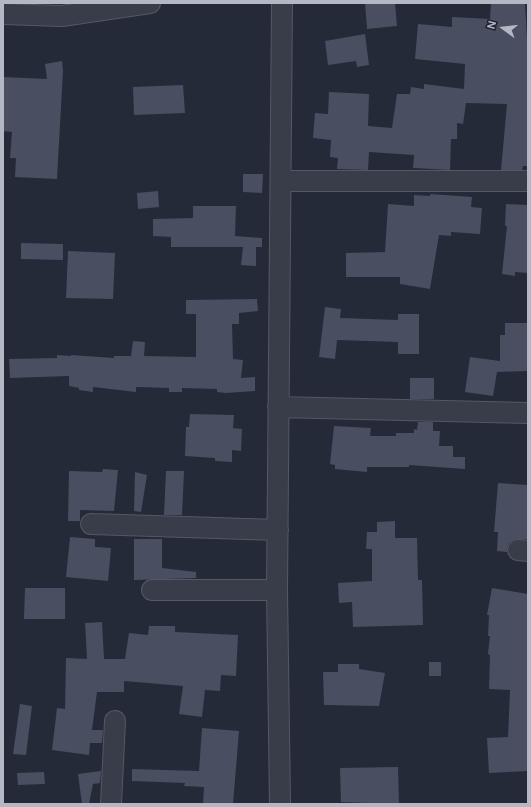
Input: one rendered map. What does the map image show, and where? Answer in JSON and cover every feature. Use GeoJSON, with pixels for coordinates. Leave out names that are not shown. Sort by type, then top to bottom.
{"type":"FeatureCollection","features":[{"type":"Feature","properties":{"kind":"street"},"geometry":{"type":"LineString","coordinates":[[3,14],[150,3]]}},
{"type":"Feature","properties":{"kind":"street"},"geometry":{"type":"LineString","coordinates":[[280,804],[277,590],[278,407],[282,181],[282,3]]}},
{"type":"Feature","properties":{"kind":"street"},"geometry":{"type":"LineString","coordinates":[[282,181],[528,182]]}},
{"type":"Feature","properties":{"kind":"street"},"geometry":{"type":"LineString","coordinates":[[278,407],[528,413]]}},
{"type":"Feature","properties":{"kind":"street"},"geometry":{"type":"LineString","coordinates":[[91,524],[278,530]]}},
{"type":"Feature","properties":{"kind":"street"},"geometry":{"type":"LineString","coordinates":[[152,590],[277,590]]}},
{"type":"Feature","properties":{"kind":"street"},"geometry":{"type":"LineString","coordinates":[[111,804],[114,721]]}},
{"type":"Feature","properties":{"kind":"building"},"geometry":{"type":"Polygon","coordinates":[[[365,3],[395,3],[397,26],[367,29],[365,3]]]}},
{"type":"Feature","properties":{"kind":"building"},"geometry":{"type":"Polygon","coordinates":[[[491,3],[525,3],[528,58],[528,166],[523,166],[522,170],[501,170],[507,104],[466,103],[463,124],[457,123],[457,139],[451,139],[450,170],[413,168],[414,155],[369,152],[368,170],[337,169],[338,158],[330,157],[331,140],[313,138],[315,113],[328,114],[329,92],[369,94],[368,126],[392,128],[397,94],[410,94],[411,87],[424,89],[424,84],[464,89],[465,64],[415,59],[418,24],[452,27],[452,17],[490,19],[491,3]]]}},
{"type":"Feature","properties":{"kind":"building"},"geometry":{"type":"Polygon","coordinates":[[[365,34],[369,65],[357,67],[356,61],[328,65],[325,41],[365,34]]]}},
{"type":"Feature","properties":{"kind":"building"},"geometry":{"type":"Polygon","coordinates":[[[62,61],[63,71],[57,179],[15,177],[16,158],[10,158],[12,132],[3,131],[3,77],[47,79],[45,64],[62,61]]]}},
{"type":"Feature","properties":{"kind":"building"},"geometry":{"type":"Polygon","coordinates":[[[183,85],[185,113],[134,115],[133,87],[183,85]]]}},
{"type":"Feature","properties":{"kind":"building"},"geometry":{"type":"Polygon","coordinates":[[[243,174],[263,174],[262,193],[243,192],[243,174]]]}},
{"type":"Feature","properties":{"kind":"building"},"geometry":{"type":"Polygon","coordinates":[[[158,191],[159,207],[138,209],[137,193],[158,191]]]}},
{"type":"Feature","properties":{"kind":"building"},"geometry":{"type":"Polygon","coordinates":[[[430,194],[472,197],[471,207],[482,208],[480,234],[451,232],[451,236],[439,235],[430,289],[400,284],[400,277],[346,277],[346,253],[385,252],[388,204],[414,206],[414,195],[430,196],[430,194]]]}},
{"type":"Feature","properties":{"kind":"building"},"geometry":{"type":"Polygon","coordinates":[[[506,204],[528,205],[528,273],[515,272],[515,276],[502,274],[507,226],[505,226],[506,204]]]}},
{"type":"Feature","properties":{"kind":"building"},"geometry":{"type":"Polygon","coordinates":[[[193,206],[236,206],[235,236],[262,238],[262,247],[256,247],[256,266],[241,265],[243,247],[171,247],[171,237],[153,236],[153,219],[193,218],[193,206]]]}},
{"type":"Feature","properties":{"kind":"building"},"geometry":{"type":"Polygon","coordinates":[[[21,243],[63,244],[63,260],[21,259],[21,243]]]}},
{"type":"Feature","properties":{"kind":"building"},"geometry":{"type":"Polygon","coordinates":[[[68,251],[115,253],[113,299],[66,298],[68,251]]]}},
{"type":"Feature","properties":{"kind":"building"},"geometry":{"type":"Polygon","coordinates":[[[257,299],[258,311],[239,313],[239,324],[232,324],[233,359],[243,360],[241,378],[255,377],[255,391],[226,393],[217,392],[217,389],[182,388],[182,392],[169,392],[169,388],[136,387],[136,392],[93,387],[93,392],[79,390],[79,388],[69,386],[69,376],[10,378],[9,359],[57,358],[57,355],[114,358],[114,356],[131,356],[133,341],[145,342],[144,356],[196,357],[196,314],[186,314],[186,300],[257,299]]]}},
{"type":"Feature","properties":{"kind":"building"},"geometry":{"type":"Polygon","coordinates":[[[325,307],[341,309],[340,318],[398,320],[398,314],[419,314],[419,354],[398,354],[398,342],[337,340],[335,359],[319,357],[325,307]]]}},
{"type":"Feature","properties":{"kind":"building"},"geometry":{"type":"Polygon","coordinates":[[[505,323],[528,323],[528,371],[497,372],[493,396],[465,392],[470,357],[500,361],[500,335],[505,335],[505,323]]]}},
{"type":"Feature","properties":{"kind":"building"},"geometry":{"type":"Polygon","coordinates":[[[410,378],[434,378],[434,399],[410,399],[410,378]]]}},
{"type":"Feature","properties":{"kind":"building"},"geometry":{"type":"Polygon","coordinates":[[[190,414],[234,415],[233,428],[242,429],[241,451],[232,450],[232,462],[215,461],[215,458],[185,456],[186,427],[189,427],[190,414]]]}},
{"type":"Feature","properties":{"kind":"building"},"geometry":{"type":"Polygon","coordinates":[[[418,422],[433,422],[433,431],[440,431],[439,446],[453,446],[453,457],[465,457],[465,469],[409,465],[409,467],[367,467],[367,472],[335,469],[335,465],[330,464],[334,426],[371,428],[370,436],[396,436],[396,433],[414,433],[414,429],[417,430],[418,422]]]}},
{"type":"Feature","properties":{"kind":"building"},"geometry":{"type":"Polygon","coordinates":[[[103,469],[118,470],[114,511],[80,510],[80,521],[68,521],[69,471],[102,472],[103,469]]]}},
{"type":"Feature","properties":{"kind":"building"},"geometry":{"type":"Polygon","coordinates":[[[166,471],[184,471],[182,515],[164,515],[166,471]]]}},
{"type":"Feature","properties":{"kind":"building"},"geometry":{"type":"Polygon","coordinates":[[[135,472],[147,475],[141,512],[134,511],[135,472]]]}},
{"type":"Feature","properties":{"kind":"building"},"geometry":{"type":"Polygon","coordinates":[[[498,483],[528,485],[528,539],[513,540],[508,544],[507,552],[497,551],[498,532],[494,532],[498,483]]]}},
{"type":"Feature","properties":{"kind":"building"},"geometry":{"type":"Polygon","coordinates":[[[395,521],[395,538],[417,538],[418,580],[422,580],[423,625],[353,627],[352,602],[339,603],[338,583],[372,581],[372,549],[366,549],[367,532],[377,532],[377,522],[395,521]]]}},
{"type":"Feature","properties":{"kind":"building"},"geometry":{"type":"Polygon","coordinates":[[[70,537],[95,539],[95,547],[111,548],[108,581],[66,577],[70,537]]]}},
{"type":"Feature","properties":{"kind":"building"},"geometry":{"type":"Polygon","coordinates":[[[134,539],[162,539],[162,568],[196,572],[196,578],[134,580],[134,539]]]}},
{"type":"Feature","properties":{"kind":"building"},"geometry":{"type":"Polygon","coordinates":[[[25,588],[65,588],[65,619],[24,619],[25,588]]]}},
{"type":"Feature","properties":{"kind":"building"},"geometry":{"type":"Polygon","coordinates":[[[492,588],[528,594],[528,771],[489,773],[487,738],[508,737],[510,690],[489,689],[490,655],[488,654],[490,636],[488,636],[489,615],[487,615],[492,588]]]}},
{"type":"Feature","properties":{"kind":"building"},"geometry":{"type":"Polygon","coordinates":[[[102,622],[104,659],[125,659],[129,633],[148,635],[149,626],[175,626],[175,632],[238,635],[236,676],[221,675],[220,691],[205,690],[202,717],[179,714],[183,686],[124,681],[124,692],[97,692],[92,730],[103,730],[102,743],[90,743],[89,755],[52,750],[57,708],[65,709],[66,658],[87,659],[85,623],[102,622]]]}},
{"type":"Feature","properties":{"kind":"building"},"geometry":{"type":"Polygon","coordinates":[[[429,662],[441,662],[441,676],[429,676],[429,662]]]}},
{"type":"Feature","properties":{"kind":"building"},"geometry":{"type":"Polygon","coordinates":[[[338,664],[359,664],[359,669],[385,673],[379,706],[324,705],[323,672],[338,672],[338,664]]]}},
{"type":"Feature","properties":{"kind":"building"},"geometry":{"type":"Polygon","coordinates":[[[20,704],[32,706],[26,755],[13,754],[20,704]]]}},
{"type":"Feature","properties":{"kind":"building"},"geometry":{"type":"Polygon","coordinates":[[[202,728],[239,731],[233,804],[203,804],[204,787],[184,786],[185,783],[132,781],[132,769],[199,771],[202,728]]]}},
{"type":"Feature","properties":{"kind":"building"},"geometry":{"type":"Polygon","coordinates":[[[398,767],[399,804],[341,802],[340,768],[398,767]]]}},
{"type":"Feature","properties":{"kind":"building"},"geometry":{"type":"Polygon","coordinates":[[[101,771],[100,783],[93,784],[89,804],[82,804],[78,774],[101,771]]]}},
{"type":"Feature","properties":{"kind":"building"},"geometry":{"type":"Polygon","coordinates":[[[44,772],[45,784],[18,785],[17,773],[44,772]]]}}]}
